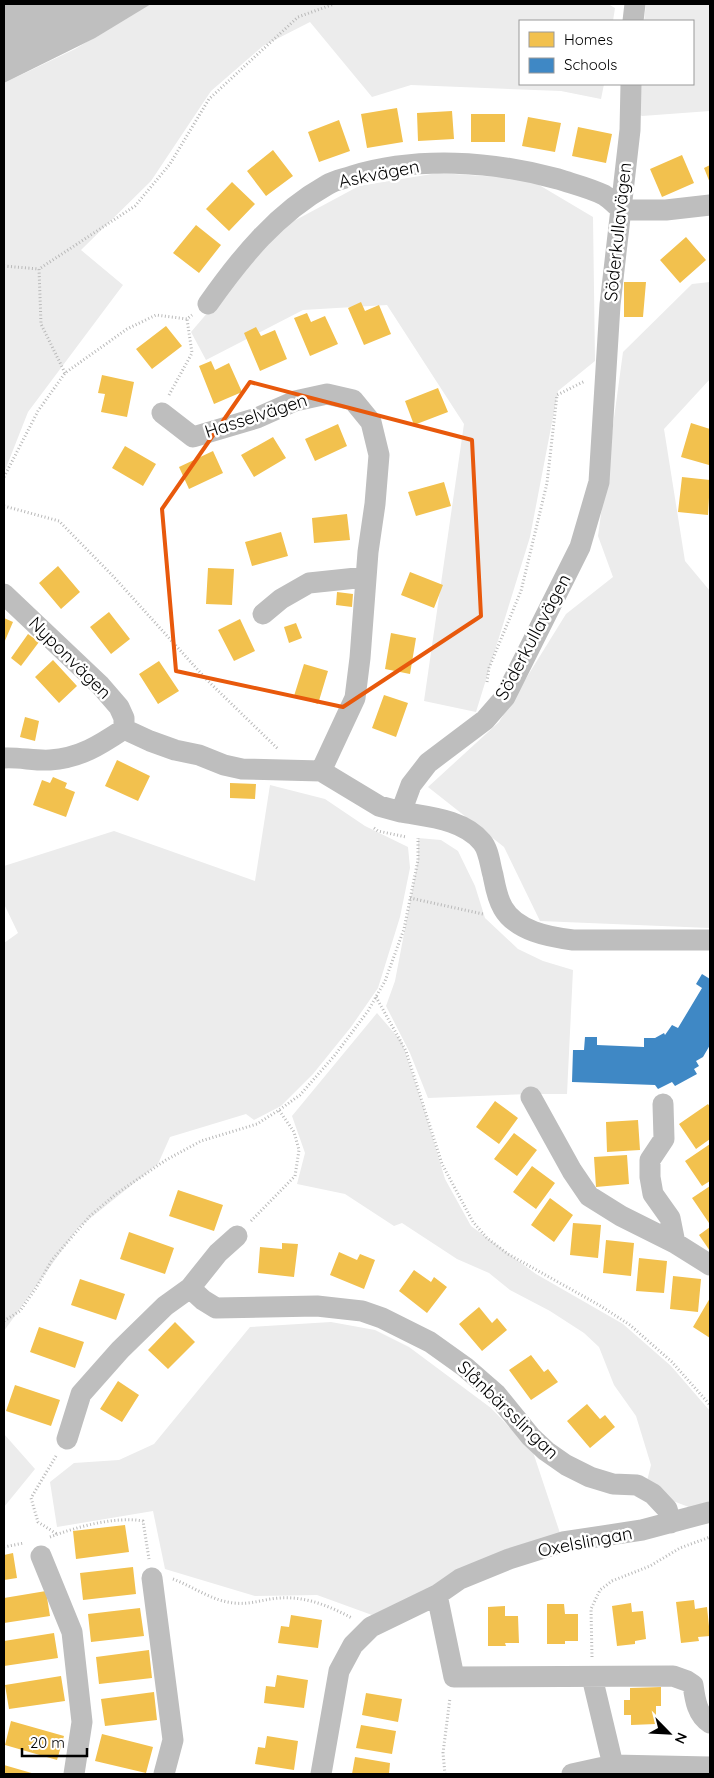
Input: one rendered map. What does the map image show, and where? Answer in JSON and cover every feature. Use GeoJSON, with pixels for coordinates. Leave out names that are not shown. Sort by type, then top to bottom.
{"type":"FeatureCollection","features":[{"type":"Feature","properties":{"kind":"street"},"geometry":{"type":"LineString","coordinates":[[633,20],[636,4]]}},
{"type":"Feature","properties":{"kind":"street","name":"Söderkullavägen"},"geometry":{"type":"LineString","coordinates":[[401,812],[411,785],[428,763],[485,720],[505,697],[580,547],[599,482],[610,305],[630,130],[631,85]]}},
{"type":"Feature","properties":{"kind":"street","name":"Askvägen"},"geometry":{"type":"LineString","coordinates":[[208,304],[233,268],[264,233],[290,208],[329,183],[363,173],[398,166],[432,164],[473,164],[510,169],[581,186],[606,196],[622,210]]}},
{"type":"Feature","properties":{"kind":"street"},"geometry":{"type":"LineString","coordinates":[[622,210],[666,210],[710,206]]}},
{"type":"Feature","properties":{"kind":"street","name":"Hasselvägen"},"geometry":{"type":"LineString","coordinates":[[162,413],[193,437],[257,418],[295,401],[327,394],[353,400],[371,422],[379,455],[355,698],[321,771]]}},
{"type":"Feature","properties":{"kind":"street"},"geometry":{"type":"LineString","coordinates":[[263,614],[281,599],[309,583],[366,577]]}},
{"type":"Feature","properties":{"kind":"street","name":"Nyponvägen"},"geometry":{"type":"LineString","coordinates":[[4,594],[100,685],[119,707],[124,718],[124,729]]}},
{"type":"Feature","properties":{"kind":"street"},"geometry":{"type":"LineString","coordinates":[[4,758],[49,760],[84,754],[124,729],[175,750],[199,755],[224,765],[242,769],[321,771],[379,806],[454,823],[468,830],[483,843],[503,908],[514,920],[531,931],[553,938],[573,940],[710,940]]}},
{"type":"Feature","properties":{"kind":"street"},"geometry":{"type":"LineString","coordinates":[[531,1097],[572,1170],[589,1196],[621,1216],[675,1243],[710,1265]]}},
{"type":"Feature","properties":{"kind":"street"},"geometry":{"type":"LineString","coordinates":[[663,1104],[664,1139],[650,1160],[650,1177],[654,1194],[670,1218],[675,1243]]}},
{"type":"Feature","properties":{"kind":"street"},"geometry":{"type":"LineString","coordinates":[[67,1440],[81,1394],[120,1350],[165,1306],[190,1288],[218,1253],[236,1236]]}},
{"type":"Feature","properties":{"kind":"street","name":"Slånbärsslingan"},"geometry":{"type":"LineString","coordinates":[[190,1288],[202,1300],[216,1308],[317,1306],[362,1311],[382,1318],[430,1342],[465,1367],[496,1394],[531,1437],[546,1451],[590,1478],[613,1484],[637,1485],[653,1494],[666,1509],[671,1523]]}},
{"type":"Feature","properties":{"kind":"street","name":"Oxelslingan"},"geometry":{"type":"LineString","coordinates":[[321,1774],[339,1670],[353,1645],[371,1627],[436,1594],[460,1579],[509,1559],[563,1542],[642,1530],[710,1512]]}},
{"type":"Feature","properties":{"kind":"street"},"geometry":{"type":"LineString","coordinates":[[39,1545],[72,1632],[82,1722],[74,1774]]}},
{"type":"Feature","properties":{"kind":"street"},"geometry":{"type":"LineString","coordinates":[[152,1578],[173,1740],[164,1774]]}},
{"type":"Feature","properties":{"kind":"street"},"geometry":{"type":"LineString","coordinates":[[436,1594],[454,1677],[673,1676],[694,1685],[696,1705],[706,1721],[710,1723]]}},
{"type":"Feature","properties":{"kind":"street"},"geometry":{"type":"LineString","coordinates":[[592,1677],[613,1765]]}},
{"type":"Feature","properties":{"kind":"street"},"geometry":{"type":"LineString","coordinates":[[572,1774],[613,1765],[710,1767]]}},
{"type":"Feature","properties":{"kind":"path"},"geometry":{"type":"LineString","coordinates":[[4,266],[38,269],[136,206],[170,164],[210,99],[298,17],[334,4]]}},
{"type":"Feature","properties":{"kind":"path"},"geometry":{"type":"LineString","coordinates":[[38,269],[41,324],[65,373]]}},
{"type":"Feature","properties":{"kind":"path"},"geometry":{"type":"LineString","coordinates":[[4,477],[38,411],[65,373],[127,329],[156,315],[186,319],[208,304]]}},
{"type":"Feature","properties":{"kind":"path"},"geometry":{"type":"LineString","coordinates":[[162,413],[175,382],[192,353],[186,319]]}},
{"type":"Feature","properties":{"kind":"path"},"geometry":{"type":"LineString","coordinates":[[486,686],[489,668],[521,592],[547,483],[557,395],[606,371]]}},
{"type":"Feature","properties":{"kind":"path"},"geometry":{"type":"LineString","coordinates":[[4,506],[59,521],[112,575],[207,680],[283,754],[282,771]]}},
{"type":"Feature","properties":{"kind":"path"},"geometry":{"type":"LineString","coordinates":[[4,1321],[20,1311],[52,1260],[90,1216],[116,1194],[166,1160],[201,1141],[257,1124],[280,1110],[300,1095],[335,1055],[368,1011],[385,981],[404,929],[418,860],[418,838]]}},
{"type":"Feature","properties":{"kind":"path"},"geometry":{"type":"LineString","coordinates":[[410,898],[485,914]]}},
{"type":"Feature","properties":{"kind":"path"},"geometry":{"type":"LineString","coordinates":[[376,997],[406,1051],[442,1164],[473,1222],[487,1238],[508,1254],[599,1305],[630,1325],[672,1362],[710,1405]]}},
{"type":"Feature","properties":{"kind":"path"},"geometry":{"type":"LineString","coordinates":[[236,1236],[295,1176],[299,1150],[294,1132],[280,1110]]}},
{"type":"Feature","properties":{"kind":"path"},"geometry":{"type":"LineString","coordinates":[[57,1534],[38,1522],[31,1498],[67,1440]]}},
{"type":"Feature","properties":{"kind":"path"},"geometry":{"type":"LineString","coordinates":[[4,1548],[39,1545],[57,1534],[73,1528],[130,1519],[143,1521],[152,1578],[174,1579],[196,1588],[215,1600],[235,1604],[254,1603],[278,1598],[306,1598],[333,1608],[371,1627]]}},
{"type":"Feature","properties":{"kind":"path"},"geometry":{"type":"LineString","coordinates":[[592,1677],[591,1609],[600,1590],[612,1581],[650,1566],[680,1548],[710,1537]]}},
{"type":"Feature","properties":{"kind":"path"},"geometry":{"type":"LineString","coordinates":[[445,1774],[443,1752],[454,1677]]}},
{"type":"Feature","properties":{"kind":"highlighted area"},"geometry":{"type":"Polygon","coordinates":[[[250,382],[472,440],[481,616],[343,707],[176,671],[162,509],[250,382]]]}},
{"type":"Feature","properties":{"kind":"shaded area"},"geometry":{"type":"Polygon","coordinates":[[[4,4],[151,4],[95,38],[4,83],[4,4]]]}},
{"type":"Feature","properties":{"kind":"shaded area"},"geometry":{"type":"Polygon","coordinates":[[[150,4],[608,4],[615,8],[613,20],[519,20],[519,85],[604,85],[601,99],[561,91],[411,85],[372,97],[310,22],[263,46],[211,91],[151,181],[81,250],[123,285],[28,412],[4,473],[4,83],[75,49],[150,4]]]}},
{"type":"Feature","properties":{"kind":"shaded area"},"geometry":{"type":"Polygon","coordinates":[[[646,4],[710,4],[710,111],[642,116],[638,114],[640,85],[694,85],[694,20],[644,20],[646,4]]]}},
{"type":"Feature","properties":{"kind":"shaded area"},"geometry":{"type":"Polygon","coordinates":[[[438,173],[529,179],[593,217],[595,361],[558,391],[530,537],[476,712],[424,701],[464,424],[387,305],[303,310],[206,360],[191,332],[279,229],[359,186],[438,173]]]}},
{"type":"Feature","properties":{"kind":"shaded area"},"geometry":{"type":"Polygon","coordinates":[[[710,282],[710,379],[664,429],[685,561],[710,591],[710,928],[540,921],[504,847],[428,787],[499,722],[566,614],[613,577],[598,536],[623,352],[692,284],[710,282]]]}},
{"type":"Feature","properties":{"kind":"shaded area"},"geometry":{"type":"Polygon","coordinates":[[[270,785],[325,799],[365,826],[408,847],[410,868],[400,917],[378,988],[351,1027],[313,1074],[281,1106],[254,1120],[246,1114],[170,1137],[158,1164],[78,1228],[4,1331],[4,943],[18,933],[4,904],[4,866],[114,831],[255,881],[270,785]]]}},
{"type":"Feature","properties":{"kind":"shaded area"},"geometry":{"type":"Polygon","coordinates":[[[418,838],[441,840],[458,851],[475,886],[485,918],[518,949],[543,961],[573,970],[567,1094],[428,1098],[410,1053],[386,1006],[395,981],[418,860],[418,838]]]}},
{"type":"Feature","properties":{"kind":"shaded area"},"geometry":{"type":"Polygon","coordinates":[[[377,1013],[402,1042],[445,1179],[471,1226],[536,1274],[623,1324],[671,1366],[710,1411],[710,1504],[694,1509],[673,1501],[647,1481],[651,1465],[636,1416],[614,1385],[599,1347],[584,1333],[550,1311],[510,1290],[489,1273],[457,1259],[402,1223],[394,1226],[345,1194],[297,1184],[305,1153],[292,1116],[377,1013]]]}},
{"type":"Feature","properties":{"kind":"shaded area"},"geometry":{"type":"Polygon","coordinates":[[[331,1322],[375,1330],[409,1347],[491,1408],[533,1452],[560,1533],[372,1615],[317,1595],[255,1596],[165,1569],[153,1511],[57,1527],[50,1482],[74,1463],[119,1460],[154,1444],[250,1327],[331,1322]]]}},
{"type":"Feature","properties":{"kind":"shaded area"},"geometry":{"type":"Polygon","coordinates":[[[4,1434],[35,1469],[4,1507],[4,1434]]]}},
{"type":"Feature","properties":{"kind":"building: Homes"},"geometry":{"type":"Polygon","coordinates":[[[397,108],[403,142],[367,148],[361,114],[397,108]]]}},
{"type":"Feature","properties":{"kind":"building: Homes"},"geometry":{"type":"Polygon","coordinates":[[[452,111],[454,139],[418,141],[417,113],[452,111]]]}},
{"type":"Feature","properties":{"kind":"building: Homes"},"geometry":{"type":"Polygon","coordinates":[[[471,114],[505,114],[505,142],[471,142],[471,114]]]}},
{"type":"Feature","properties":{"kind":"building: Homes"},"geometry":{"type":"Polygon","coordinates":[[[528,117],[561,123],[555,152],[522,146],[528,117]]]}},
{"type":"Feature","properties":{"kind":"building: Homes"},"geometry":{"type":"Polygon","coordinates":[[[339,120],[350,151],[319,162],[308,132],[339,120]]]}},
{"type":"Feature","properties":{"kind":"building: Homes"},"geometry":{"type":"Polygon","coordinates":[[[578,127],[612,134],[606,163],[572,156],[578,127]]]}},
{"type":"Feature","properties":{"kind":"building: Homes"},"geometry":{"type":"Polygon","coordinates":[[[273,150],[293,176],[266,196],[247,171],[273,150]]]}},
{"type":"Feature","properties":{"kind":"building: Homes"},"geometry":{"type":"Polygon","coordinates":[[[682,155],[694,183],[662,197],[650,169],[682,155]]]}},
{"type":"Feature","properties":{"kind":"building: Homes"},"geometry":{"type":"Polygon","coordinates":[[[710,165],[710,183],[704,168],[710,165]]]}},
{"type":"Feature","properties":{"kind":"building: Homes"},"geometry":{"type":"Polygon","coordinates":[[[232,182],[255,204],[229,231],[206,209],[232,182]]]}},
{"type":"Feature","properties":{"kind":"building: Homes"},"geometry":{"type":"Polygon","coordinates":[[[196,225],[221,245],[199,273],[173,253],[196,225]]]}},
{"type":"Feature","properties":{"kind":"building: Homes"},"geometry":{"type":"Polygon","coordinates":[[[686,237],[706,260],[680,283],[660,260],[686,237]]]}},
{"type":"Feature","properties":{"kind":"building: Homes"},"geometry":{"type":"Polygon","coordinates":[[[624,282],[646,282],[643,317],[624,317],[624,282]]]}},
{"type":"Feature","properties":{"kind":"building: Homes"},"geometry":{"type":"Polygon","coordinates":[[[361,302],[365,311],[379,305],[391,334],[364,345],[348,308],[361,302]]]}},
{"type":"Feature","properties":{"kind":"building: Homes"},"geometry":{"type":"Polygon","coordinates":[[[307,313],[311,322],[325,316],[338,344],[310,356],[294,318],[307,313]]]}},
{"type":"Feature","properties":{"kind":"building: Homes"},"geometry":{"type":"Polygon","coordinates":[[[166,326],[182,346],[152,369],[136,349],[166,326]]]}},
{"type":"Feature","properties":{"kind":"building: Homes"},"geometry":{"type":"Polygon","coordinates":[[[256,327],[261,336],[275,330],[287,359],[260,371],[244,333],[256,327]]]}},
{"type":"Feature","properties":{"kind":"building: Homes"},"geometry":{"type":"Polygon","coordinates":[[[211,361],[215,370],[229,363],[242,392],[214,404],[199,366],[211,361]]]}},
{"type":"Feature","properties":{"kind":"building: Homes"},"geometry":{"type":"Polygon","coordinates":[[[102,375],[134,382],[127,417],[101,412],[105,394],[98,393],[102,375]]]}},
{"type":"Feature","properties":{"kind":"building: Homes"},"geometry":{"type":"Polygon","coordinates":[[[438,388],[448,412],[414,425],[405,401],[438,388]]]}},
{"type":"Feature","properties":{"kind":"building: Homes"},"geometry":{"type":"Polygon","coordinates":[[[691,423],[710,429],[709,465],[681,457],[691,423]]]}},
{"type":"Feature","properties":{"kind":"building: Homes"},"geometry":{"type":"Polygon","coordinates":[[[338,424],[347,446],[315,461],[305,439],[338,424]]]}},
{"type":"Feature","properties":{"kind":"building: Homes"},"geometry":{"type":"Polygon","coordinates":[[[273,437],[286,458],[254,477],[241,455],[273,437]]]}},
{"type":"Feature","properties":{"kind":"building: Homes"},"geometry":{"type":"Polygon","coordinates":[[[125,446],[156,464],[143,486],[112,468],[125,446]]]}},
{"type":"Feature","properties":{"kind":"building: Homes"},"geometry":{"type":"Polygon","coordinates":[[[213,451],[223,473],[189,489],[179,467],[213,451]]]}},
{"type":"Feature","properties":{"kind":"building: Homes"},"geometry":{"type":"Polygon","coordinates":[[[682,477],[710,480],[708,515],[678,512],[682,477]]]}},
{"type":"Feature","properties":{"kind":"building: Homes"},"geometry":{"type":"Polygon","coordinates":[[[444,482],[451,506],[416,516],[408,492],[444,482]]]}},
{"type":"Feature","properties":{"kind":"building: Homes"},"geometry":{"type":"Polygon","coordinates":[[[347,514],[350,540],[314,543],[312,518],[347,514]]]}},
{"type":"Feature","properties":{"kind":"building: Homes"},"geometry":{"type":"Polygon","coordinates":[[[281,532],[288,556],[252,566],[245,542],[281,532]]]}},
{"type":"Feature","properties":{"kind":"building: Homes"},"geometry":{"type":"Polygon","coordinates":[[[58,566],[80,592],[61,609],[39,583],[58,566]]]}},
{"type":"Feature","properties":{"kind":"building: Homes"},"geometry":{"type":"Polygon","coordinates":[[[208,568],[234,569],[232,605],[206,604],[208,568]]]}},
{"type":"Feature","properties":{"kind":"building: Homes"},"geometry":{"type":"Polygon","coordinates":[[[410,572],[443,585],[434,608],[401,595],[410,572]]]}},
{"type":"Feature","properties":{"kind":"building: Homes"},"geometry":{"type":"Polygon","coordinates":[[[337,592],[353,594],[352,607],[336,605],[337,592]]]}},
{"type":"Feature","properties":{"kind":"building: Homes"},"geometry":{"type":"Polygon","coordinates":[[[109,612],[130,639],[111,654],[90,627],[109,612]]]}},
{"type":"Feature","properties":{"kind":"building: Homes"},"geometry":{"type":"Polygon","coordinates":[[[4,618],[13,622],[4,643],[4,618]]]}},
{"type":"Feature","properties":{"kind":"building: Homes"},"geometry":{"type":"Polygon","coordinates":[[[240,619],[255,651],[234,661],[218,630],[240,619]]]}},
{"type":"Feature","properties":{"kind":"building: Homes"},"geometry":{"type":"Polygon","coordinates":[[[296,623],[302,638],[289,643],[284,627],[296,623]]]}},
{"type":"Feature","properties":{"kind":"building: Homes"},"geometry":{"type":"Polygon","coordinates":[[[391,633],[416,638],[410,674],[385,669],[391,633]]]}},
{"type":"Feature","properties":{"kind":"building: Homes"},"geometry":{"type":"Polygon","coordinates":[[[28,634],[39,642],[21,666],[11,658],[28,634]]]}},
{"type":"Feature","properties":{"kind":"building: Homes"},"geometry":{"type":"Polygon","coordinates":[[[53,660],[77,686],[59,703],[35,677],[53,660]]]}},
{"type":"Feature","properties":{"kind":"building: Homes"},"geometry":{"type":"Polygon","coordinates":[[[159,661],[179,691],[158,704],[139,674],[159,661]]]}},
{"type":"Feature","properties":{"kind":"building: Homes"},"geometry":{"type":"Polygon","coordinates":[[[304,664],[328,671],[318,704],[294,696],[304,664]]]}},
{"type":"Feature","properties":{"kind":"building: Homes"},"geometry":{"type":"Polygon","coordinates":[[[384,695],[408,703],[396,737],[372,728],[384,695]]]}},
{"type":"Feature","properties":{"kind":"building: Homes"},"geometry":{"type":"Polygon","coordinates":[[[25,717],[39,721],[35,741],[20,737],[25,717]]]}},
{"type":"Feature","properties":{"kind":"building: Homes"},"geometry":{"type":"Polygon","coordinates":[[[117,760],[150,776],[138,801],[105,786],[117,760]]]}},
{"type":"Feature","properties":{"kind":"building: Homes"},"geometry":{"type":"Polygon","coordinates":[[[53,777],[67,783],[65,788],[75,792],[66,817],[33,805],[42,780],[50,783],[53,777]]]}},
{"type":"Feature","properties":{"kind":"building: Homes"},"geometry":{"type":"Polygon","coordinates":[[[230,783],[256,784],[255,799],[230,798],[230,783]]]}},
{"type":"Feature","properties":{"kind":"building: Homes"},"geometry":{"type":"Polygon","coordinates":[[[495,1101],[518,1118],[499,1144],[476,1127],[495,1101]]]}},
{"type":"Feature","properties":{"kind":"building: Homes"},"geometry":{"type":"Polygon","coordinates":[[[708,1104],[710,1107],[710,1139],[696,1149],[679,1124],[708,1104]]]}},
{"type":"Feature","properties":{"kind":"building: Homes"},"geometry":{"type":"Polygon","coordinates":[[[638,1120],[640,1150],[607,1152],[606,1122],[638,1120]]]}},
{"type":"Feature","properties":{"kind":"building: Homes"},"geometry":{"type":"Polygon","coordinates":[[[514,1133],[537,1150],[517,1176],[494,1159],[514,1133]]]}},
{"type":"Feature","properties":{"kind":"building: Homes"},"geometry":{"type":"Polygon","coordinates":[[[710,1144],[710,1181],[702,1186],[685,1161],[710,1144]]]}},
{"type":"Feature","properties":{"kind":"building: Homes"},"geometry":{"type":"Polygon","coordinates":[[[627,1155],[629,1184],[596,1187],[594,1157],[627,1155]]]}},
{"type":"Feature","properties":{"kind":"building: Homes"},"geometry":{"type":"Polygon","coordinates":[[[532,1166],[555,1183],[536,1209],[513,1192],[532,1166]]]}},
{"type":"Feature","properties":{"kind":"building: Homes"},"geometry":{"type":"Polygon","coordinates":[[[710,1186],[710,1222],[709,1223],[692,1198],[710,1186]]]}},
{"type":"Feature","properties":{"kind":"building: Homes"},"geometry":{"type":"Polygon","coordinates":[[[178,1190],[223,1205],[214,1231],[169,1216],[178,1190]]]}},
{"type":"Feature","properties":{"kind":"building: Homes"},"geometry":{"type":"Polygon","coordinates":[[[550,1198],[573,1215],[554,1242],[531,1225],[550,1198]]]}},
{"type":"Feature","properties":{"kind":"building: Homes"},"geometry":{"type":"Polygon","coordinates":[[[573,1223],[601,1225],[598,1258],[570,1255],[573,1223]]]}},
{"type":"Feature","properties":{"kind":"building: Homes"},"geometry":{"type":"Polygon","coordinates":[[[710,1227],[710,1251],[699,1235],[710,1227]]]}},
{"type":"Feature","properties":{"kind":"building: Homes"},"geometry":{"type":"Polygon","coordinates":[[[129,1232],[174,1248],[165,1274],[120,1259],[129,1232]]]}},
{"type":"Feature","properties":{"kind":"building: Homes"},"geometry":{"type":"Polygon","coordinates":[[[606,1240],[634,1243],[631,1276],[603,1273],[606,1240]]]}},
{"type":"Feature","properties":{"kind":"building: Homes"},"geometry":{"type":"Polygon","coordinates":[[[282,1243],[298,1244],[294,1277],[258,1273],[260,1247],[282,1249],[282,1243]]]}},
{"type":"Feature","properties":{"kind":"building: Homes"},"geometry":{"type":"Polygon","coordinates":[[[339,1252],[357,1260],[360,1254],[375,1260],[364,1289],[330,1275],[339,1252]]]}},
{"type":"Feature","properties":{"kind":"building: Homes"},"geometry":{"type":"Polygon","coordinates":[[[639,1258],[667,1261],[664,1293],[636,1291],[639,1258]]]}},
{"type":"Feature","properties":{"kind":"building: Homes"},"geometry":{"type":"Polygon","coordinates":[[[414,1270],[431,1282],[434,1277],[447,1287],[427,1313],[399,1291],[414,1270]]]}},
{"type":"Feature","properties":{"kind":"building: Homes"},"geometry":{"type":"Polygon","coordinates":[[[673,1276],[701,1279],[698,1312],[670,1309],[673,1276]]]}},
{"type":"Feature","properties":{"kind":"building: Homes"},"geometry":{"type":"Polygon","coordinates":[[[80,1279],[125,1294],[116,1320],[71,1305],[80,1279]]]}},
{"type":"Feature","properties":{"kind":"building: Homes"},"geometry":{"type":"Polygon","coordinates":[[[710,1298],[710,1338],[693,1327],[710,1298]]]}},
{"type":"Feature","properties":{"kind":"building: Homes"},"geometry":{"type":"Polygon","coordinates":[[[479,1307],[492,1323],[497,1318],[507,1330],[482,1351],[459,1324],[479,1307]]]}},
{"type":"Feature","properties":{"kind":"building: Homes"},"geometry":{"type":"Polygon","coordinates":[[[175,1322],[195,1342],[168,1369],[148,1350],[175,1322]]]}},
{"type":"Feature","properties":{"kind":"building: Homes"},"geometry":{"type":"Polygon","coordinates":[[[39,1327],[84,1342],[75,1368],[30,1352],[39,1327]]]}},
{"type":"Feature","properties":{"kind":"building: Homes"},"geometry":{"type":"Polygon","coordinates":[[[531,1355],[544,1372],[548,1369],[558,1382],[531,1400],[509,1370],[531,1355]]]}},
{"type":"Feature","properties":{"kind":"building: Homes"},"geometry":{"type":"Polygon","coordinates":[[[118,1381],[139,1395],[122,1422],[100,1409],[118,1381]]]}},
{"type":"Feature","properties":{"kind":"building: Homes"},"geometry":{"type":"Polygon","coordinates":[[[15,1385],[60,1400],[51,1426],[6,1411],[15,1385]]]}},
{"type":"Feature","properties":{"kind":"building: Homes"},"geometry":{"type":"Polygon","coordinates":[[[587,1404],[600,1419],[605,1415],[615,1427],[590,1448],[567,1421],[587,1404]]]}},
{"type":"Feature","properties":{"kind":"building: Homes"},"geometry":{"type":"Polygon","coordinates":[[[125,1525],[129,1552],[76,1559],[73,1531],[125,1525]]]}},
{"type":"Feature","properties":{"kind":"building: Homes"},"geometry":{"type":"Polygon","coordinates":[[[13,1553],[17,1578],[4,1580],[4,1555],[13,1553]]]}},
{"type":"Feature","properties":{"kind":"building: Homes"},"geometry":{"type":"Polygon","coordinates":[[[133,1567],[136,1594],[83,1600],[80,1573],[133,1567]]]}},
{"type":"Feature","properties":{"kind":"building: Homes"},"geometry":{"type":"Polygon","coordinates":[[[46,1591],[50,1616],[4,1623],[4,1598],[46,1591]]]}},
{"type":"Feature","properties":{"kind":"building: Homes"},"geometry":{"type":"Polygon","coordinates":[[[694,1600],[695,1609],[707,1607],[710,1636],[698,1637],[699,1641],[681,1643],[676,1602],[694,1600]]]}},
{"type":"Feature","properties":{"kind":"building: Homes"},"geometry":{"type":"Polygon","coordinates":[[[631,1603],[632,1612],[643,1611],[646,1639],[635,1641],[635,1644],[617,1646],[612,1606],[631,1603]]]}},
{"type":"Feature","properties":{"kind":"building: Homes"},"geometry":{"type":"Polygon","coordinates":[[[547,1604],[564,1604],[565,1614],[578,1614],[578,1641],[565,1641],[565,1644],[547,1644],[547,1604]]]}},
{"type":"Feature","properties":{"kind":"building: Homes"},"geometry":{"type":"Polygon","coordinates":[[[505,1606],[505,1616],[518,1616],[519,1643],[505,1643],[506,1646],[488,1646],[488,1607],[505,1606]]]}},
{"type":"Feature","properties":{"kind":"building: Homes"},"geometry":{"type":"Polygon","coordinates":[[[140,1608],[144,1636],[91,1642],[88,1614],[140,1608]]]}},
{"type":"Feature","properties":{"kind":"building: Homes"},"geometry":{"type":"Polygon","coordinates":[[[291,1615],[322,1620],[318,1648],[278,1643],[281,1626],[289,1627],[291,1615]]]}},
{"type":"Feature","properties":{"kind":"building: Homes"},"geometry":{"type":"Polygon","coordinates":[[[54,1633],[58,1658],[4,1666],[4,1641],[54,1633]]]}},
{"type":"Feature","properties":{"kind":"building: Homes"},"geometry":{"type":"Polygon","coordinates":[[[149,1650],[152,1678],[99,1684],[96,1657],[149,1650]]]}},
{"type":"Feature","properties":{"kind":"building: Homes"},"geometry":{"type":"Polygon","coordinates":[[[277,1675],[308,1680],[304,1708],[264,1703],[266,1686],[275,1687],[277,1675]]]}},
{"type":"Feature","properties":{"kind":"building: Homes"},"geometry":{"type":"Polygon","coordinates":[[[61,1676],[65,1701],[9,1709],[5,1685],[61,1676]]]}},
{"type":"Feature","properties":{"kind":"building: Homes"},"geometry":{"type":"Polygon","coordinates":[[[661,1687],[661,1706],[656,1706],[656,1724],[631,1725],[631,1715],[624,1715],[624,1700],[630,1700],[630,1688],[661,1687]]]}},
{"type":"Feature","properties":{"kind":"building: Homes"},"geometry":{"type":"Polygon","coordinates":[[[154,1692],[157,1720],[105,1726],[101,1699],[154,1692]]]}},
{"type":"Feature","properties":{"kind":"building: Homes"},"geometry":{"type":"Polygon","coordinates":[[[366,1693],[402,1699],[398,1722],[362,1715],[366,1693]]]}},
{"type":"Feature","properties":{"kind":"building: Homes"},"geometry":{"type":"Polygon","coordinates":[[[11,1721],[64,1736],[57,1760],[5,1745],[11,1721]]]}},
{"type":"Feature","properties":{"kind":"building: Homes"},"geometry":{"type":"Polygon","coordinates":[[[361,1725],[396,1731],[392,1754],[356,1748],[361,1725]]]}},
{"type":"Feature","properties":{"kind":"building: Homes"},"geometry":{"type":"Polygon","coordinates":[[[102,1734],[153,1747],[146,1773],[95,1761],[102,1734]]]}},
{"type":"Feature","properties":{"kind":"building: Homes"},"geometry":{"type":"Polygon","coordinates":[[[267,1736],[298,1741],[294,1770],[255,1764],[258,1747],[265,1748],[267,1736]]]}},
{"type":"Feature","properties":{"kind":"building: Homes"},"geometry":{"type":"Polygon","coordinates":[[[355,1757],[390,1763],[389,1774],[352,1774],[355,1757]]]}},
{"type":"Feature","properties":{"kind":"building: Homes"},"geometry":{"type":"Polygon","coordinates":[[[4,1765],[35,1774],[4,1774],[4,1765]]]}},
{"type":"Feature","properties":{"kind":"building: Schools"},"geometry":{"type":"Polygon","coordinates":[[[702,974],[710,979],[710,1045],[703,1057],[696,1061],[699,1066],[694,1069],[697,1074],[675,1086],[672,1082],[658,1089],[655,1085],[572,1082],[573,1050],[584,1050],[585,1037],[597,1037],[597,1045],[644,1047],[644,1038],[655,1038],[664,1033],[665,1035],[672,1025],[678,1028],[702,988],[696,984],[702,974]]]}}]}
